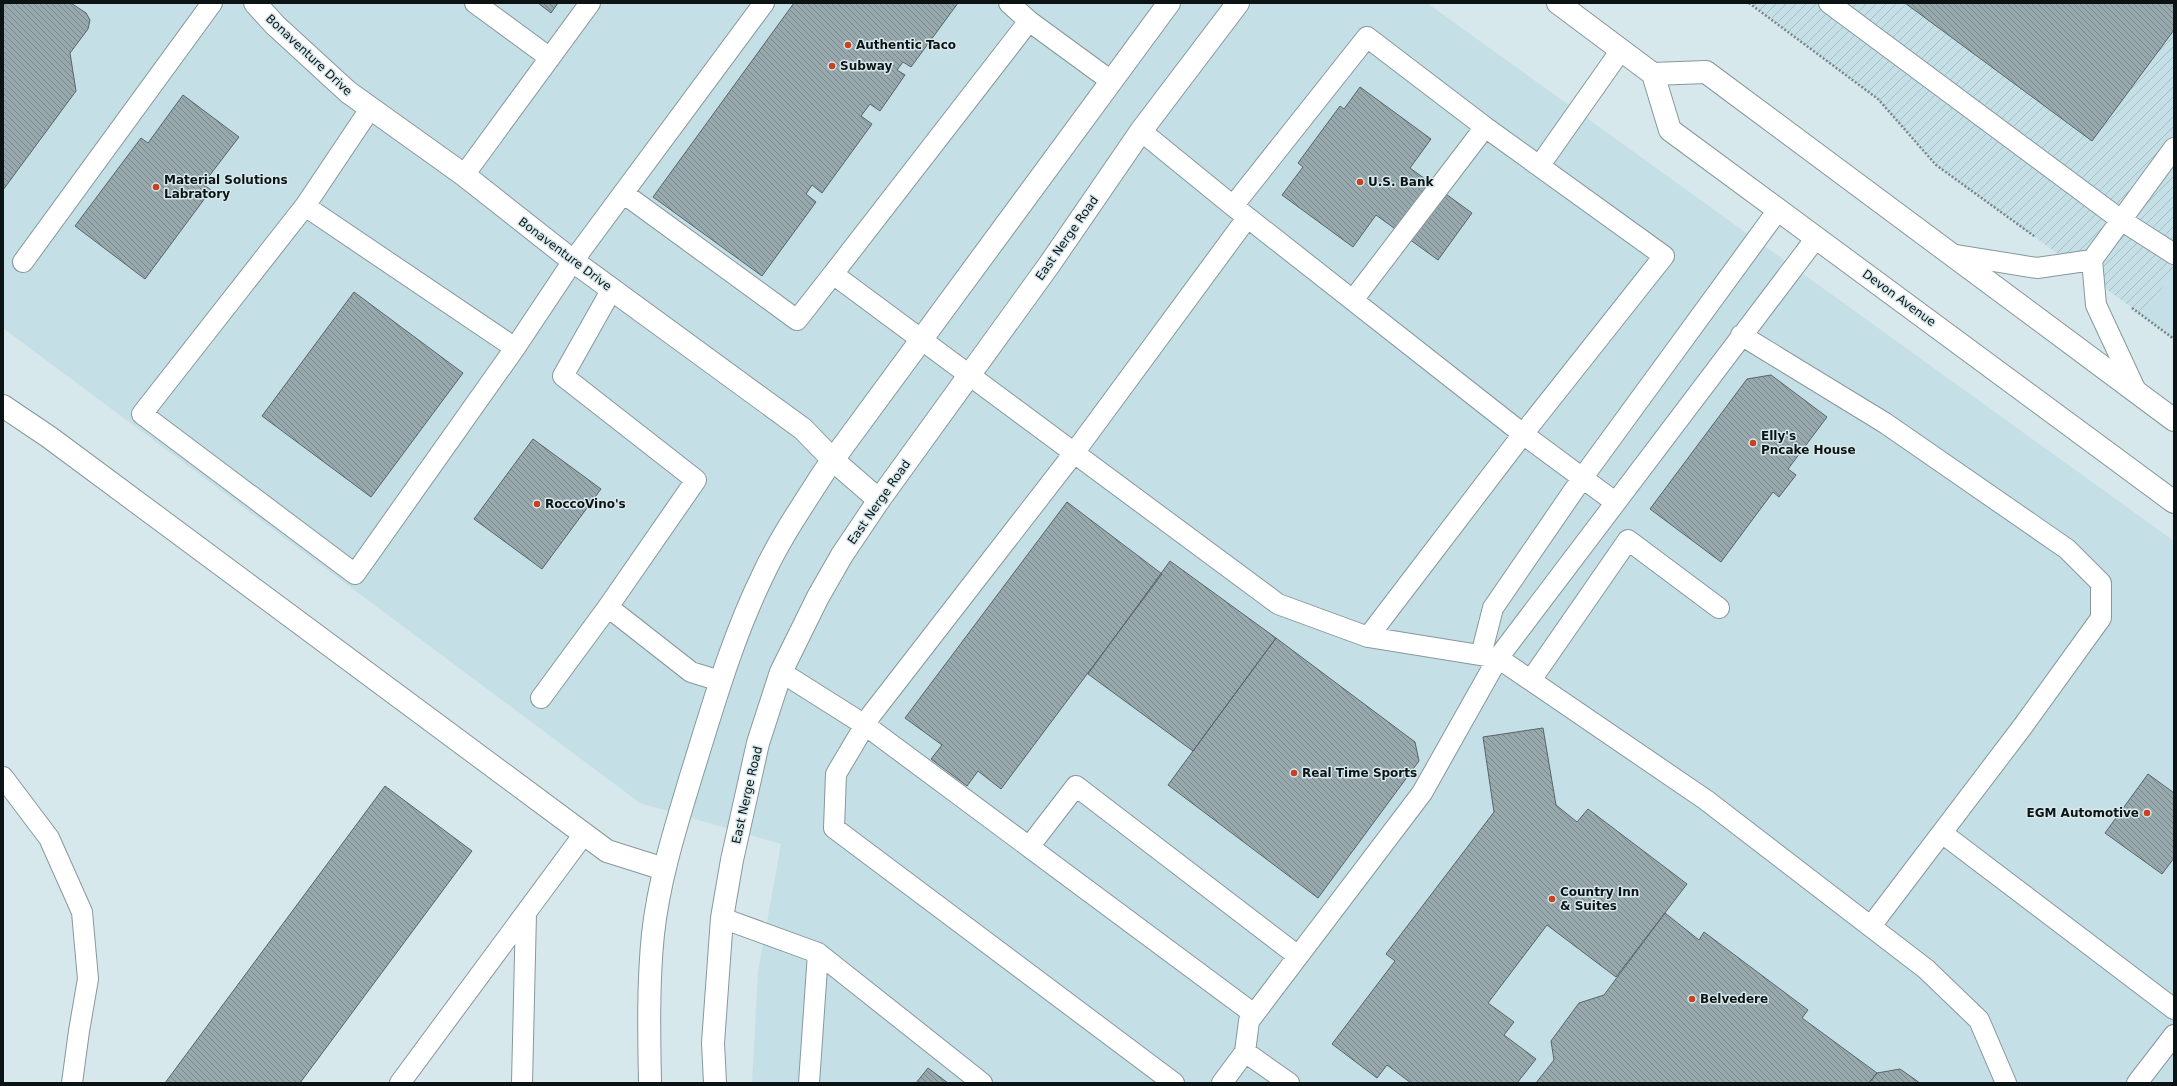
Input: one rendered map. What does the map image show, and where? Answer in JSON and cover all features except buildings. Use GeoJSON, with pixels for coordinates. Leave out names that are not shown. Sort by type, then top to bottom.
{"type":"FeatureCollection","features":[{"type":"Feature","properties":{"kind":"main road","name":"Bonaventure Drive"},"geometry":{"type":"LineString","coordinates":[[255,3],[274,25],[348,92],[464,175],[573,261],[803,429],[834,461],[879,500]]}},
{"type":"Feature","properties":{"kind":"main road"},"geometry":{"type":"LineString","coordinates":[[650,1083],[649,1040],[653,934],[664,869],[720,681],[741,622],[763,573],[788,528],[834,461],[1169,3]]}},
{"type":"Feature","properties":{"kind":"main road","name":"East Nerge Road"},"geometry":{"type":"LineString","coordinates":[[715,1083],[713,1043],[722,918],[732,860],[758,743],[781,672],[825,585],[879,500],[970,375],[1141,131],[1238,3]]}},
{"type":"Feature","properties":{"kind":"main road"},"geometry":{"type":"LineString","coordinates":[[1558,3],[1653,74],[1706,72],[2174,420]]}},
{"type":"Feature","properties":{"kind":"main road","name":"Devon Avenue"},"geometry":{"type":"LineString","coordinates":[[1653,74],[1670,130],[2174,502]]}},
{"type":"Feature","properties":{"kind":"main road"},"geometry":{"type":"LineString","coordinates":[[3,406],[61,447],[607,851],[664,869]]}},
{"type":"Feature","properties":{"kind":"lane"},"geometry":{"type":"LineString","coordinates":[[23,262],[212,3]]}},
{"type":"Feature","properties":{"kind":"lane"},"geometry":{"type":"LineString","coordinates":[[475,3],[550,58]]}},
{"type":"Feature","properties":{"kind":"lane"},"geometry":{"type":"LineString","coordinates":[[464,175],[590,3]]}},
{"type":"Feature","properties":{"kind":"lane"},"geometry":{"type":"LineString","coordinates":[[370,109],[305,206],[142,414],[355,574],[515,348],[573,261],[764,3]]}},
{"type":"Feature","properties":{"kind":"lane"},"geometry":{"type":"LineString","coordinates":[[1008,3],[1029,21],[1111,81]]}},
{"type":"Feature","properties":{"kind":"lane"},"geometry":{"type":"LineString","coordinates":[[1829,3],[2121,220],[2174,254]]}},
{"type":"Feature","properties":{"kind":"lane"},"geometry":{"type":"LineString","coordinates":[[623,193],[797,320],[1029,21]]}},
{"type":"Feature","properties":{"kind":"lane"},"geometry":{"type":"LineString","coordinates":[[1174,1083],[834,828],[836,774],[871,715],[1074,453],[1240,212],[1367,37],[1485,127],[1540,165],[1664,256],[1523,434],[1368,636]]}},
{"type":"Feature","properties":{"kind":"lane"},"geometry":{"type":"LineString","coordinates":[[1540,165],[1621,50]]}},
{"type":"Feature","properties":{"kind":"lane"},"geometry":{"type":"LineString","coordinates":[[1353,300],[1485,127]]}},
{"type":"Feature","properties":{"kind":"lane"},"geometry":{"type":"LineString","coordinates":[[1141,131],[1240,212],[1523,434],[1615,502]]}},
{"type":"Feature","properties":{"kind":"lane"},"geometry":{"type":"LineString","coordinates":[[1950,254],[2037,268],[2082,262],[2121,220],[2174,148]]}},
{"type":"Feature","properties":{"kind":"lane"},"geometry":{"type":"LineString","coordinates":[[305,206],[515,348]]}},
{"type":"Feature","properties":{"kind":"lane"},"geometry":{"type":"LineString","coordinates":[[1490,656],[1493,608],[1583,477],[1778,210]]}},
{"type":"Feature","properties":{"kind":"lane"},"geometry":{"type":"LineString","coordinates":[[1222,1083],[1245,1052],[1249,1021],[1422,793],[1490,656],[1615,502],[1816,238]]}},
{"type":"Feature","properties":{"kind":"lane"},"geometry":{"type":"LineString","coordinates":[[2082,262],[2094,280],[2096,305],[2137,393]]}},
{"type":"Feature","properties":{"kind":"lane"},"geometry":{"type":"LineString","coordinates":[[833,274],[1278,604],[1368,636],[1490,656],[1531,680],[1729,816],[1926,969],[1978,1020],[2006,1083]]}},
{"type":"Feature","properties":{"kind":"lane"},"geometry":{"type":"LineString","coordinates":[[541,698],[608,607],[696,480],[563,376],[612,289]]}},
{"type":"Feature","properties":{"kind":"lane"},"geometry":{"type":"LineString","coordinates":[[1741,335],[1885,423],[2067,549],[2102,583],[2101,618],[2023,726],[1871,926]]}},
{"type":"Feature","properties":{"kind":"lane"},"geometry":{"type":"LineString","coordinates":[[1531,680],[1628,540],[1719,608]]}},
{"type":"Feature","properties":{"kind":"lane"},"geometry":{"type":"LineString","coordinates":[[608,607],[691,672],[720,681]]}},
{"type":"Feature","properties":{"kind":"lane"},"geometry":{"type":"LineString","coordinates":[[781,672],[865,725],[1254,1014]]}},
{"type":"Feature","properties":{"kind":"lane"},"geometry":{"type":"LineString","coordinates":[[3,777],[49,838],[82,912],[88,980],[78,1030],[72,1083]]}},
{"type":"Feature","properties":{"kind":"lane"},"geometry":{"type":"LineString","coordinates":[[1029,847],[1076,786],[1298,956]]}},
{"type":"Feature","properties":{"kind":"lane"},"geometry":{"type":"LineString","coordinates":[[1942,833],[2174,1009]]}},
{"type":"Feature","properties":{"kind":"lane"},"geometry":{"type":"LineString","coordinates":[[400,1083],[584,834]]}},
{"type":"Feature","properties":{"kind":"lane"},"geometry":{"type":"LineString","coordinates":[[522,1083],[526,913]]}},
{"type":"Feature","properties":{"kind":"lane"},"geometry":{"type":"LineString","coordinates":[[722,918],[818,953],[982,1083]]}},
{"type":"Feature","properties":{"kind":"lane"},"geometry":{"type":"LineString","coordinates":[[809,1083],[818,953]]}},
{"type":"Feature","properties":{"kind":"lane"},"geometry":{"type":"LineString","coordinates":[[2137,1083],[2174,1035]]}},
{"type":"Feature","properties":{"kind":"lane"},"geometry":{"type":"LineString","coordinates":[[1245,1052],[1289,1083]]}},
{"type":"Feature","properties":{"kind":"path"},"geometry":{"type":"LineString","coordinates":[[1750,3],[1878,99],[1936,165],[2082,262]]}},
{"type":"Feature","properties":{"kind":"path"},"geometry":{"type":"LineString","coordinates":[[2094,280],[2174,339]]}},
{"type":"Feature","properties":{"kind":"shaded area"},"geometry":{"type":"Polygon","coordinates":[[[3,3],[1427,3],[2174,541],[2174,1083],[752,1083],[758,972],[781,844],[640,803],[3,328],[3,3]]]}},
{"type":"Feature","properties":{"kind":"shaded area"},"geometry":{"type":"Polygon","coordinates":[[[1750,3],[2174,3],[2174,272],[2142,315],[1936,165],[1878,99],[1750,3]]]}},
{"type":"Feature","properties":{"kind":"shaded area"},"geometry":{"type":"Polygon","coordinates":[[[2174,272],[2174,339],[2142,315],[2174,272]]]}},
{"type":"Feature","properties":{"kind":"place","name":"Authentic Taco"},"geometry":{"type":"Point","coordinates":[848,45]}},
{"type":"Feature","properties":{"kind":"place","name":"Subway"},"geometry":{"type":"Point","coordinates":[832,66]}},
{"type":"Feature","properties":{"kind":"place","name":"U.S. Bank"},"geometry":{"type":"Point","coordinates":[1360,182]}},
{"type":"Feature","properties":{"kind":"place","name":"Material Solutions Labratory"},"geometry":{"type":"Point","coordinates":[156,187]}},
{"type":"Feature","properties":{"kind":"place","name":"Elly's Pncake House"},"geometry":{"type":"Point","coordinates":[1753,443]}},
{"type":"Feature","properties":{"kind":"place","name":"RoccoVino's"},"geometry":{"type":"Point","coordinates":[537,504]}},
{"type":"Feature","properties":{"kind":"place","name":"Real Time Sports"},"geometry":{"type":"Point","coordinates":[1294,773]}},
{"type":"Feature","properties":{"kind":"place","name":"EGM Automotive"},"geometry":{"type":"Point","coordinates":[2147,813]}},
{"type":"Feature","properties":{"kind":"place","name":"Country Inn & Suites"},"geometry":{"type":"Point","coordinates":[1552,899]}},
{"type":"Feature","properties":{"kind":"place","name":"Belvedere"},"geometry":{"type":"Point","coordinates":[1692,999]}}]}
